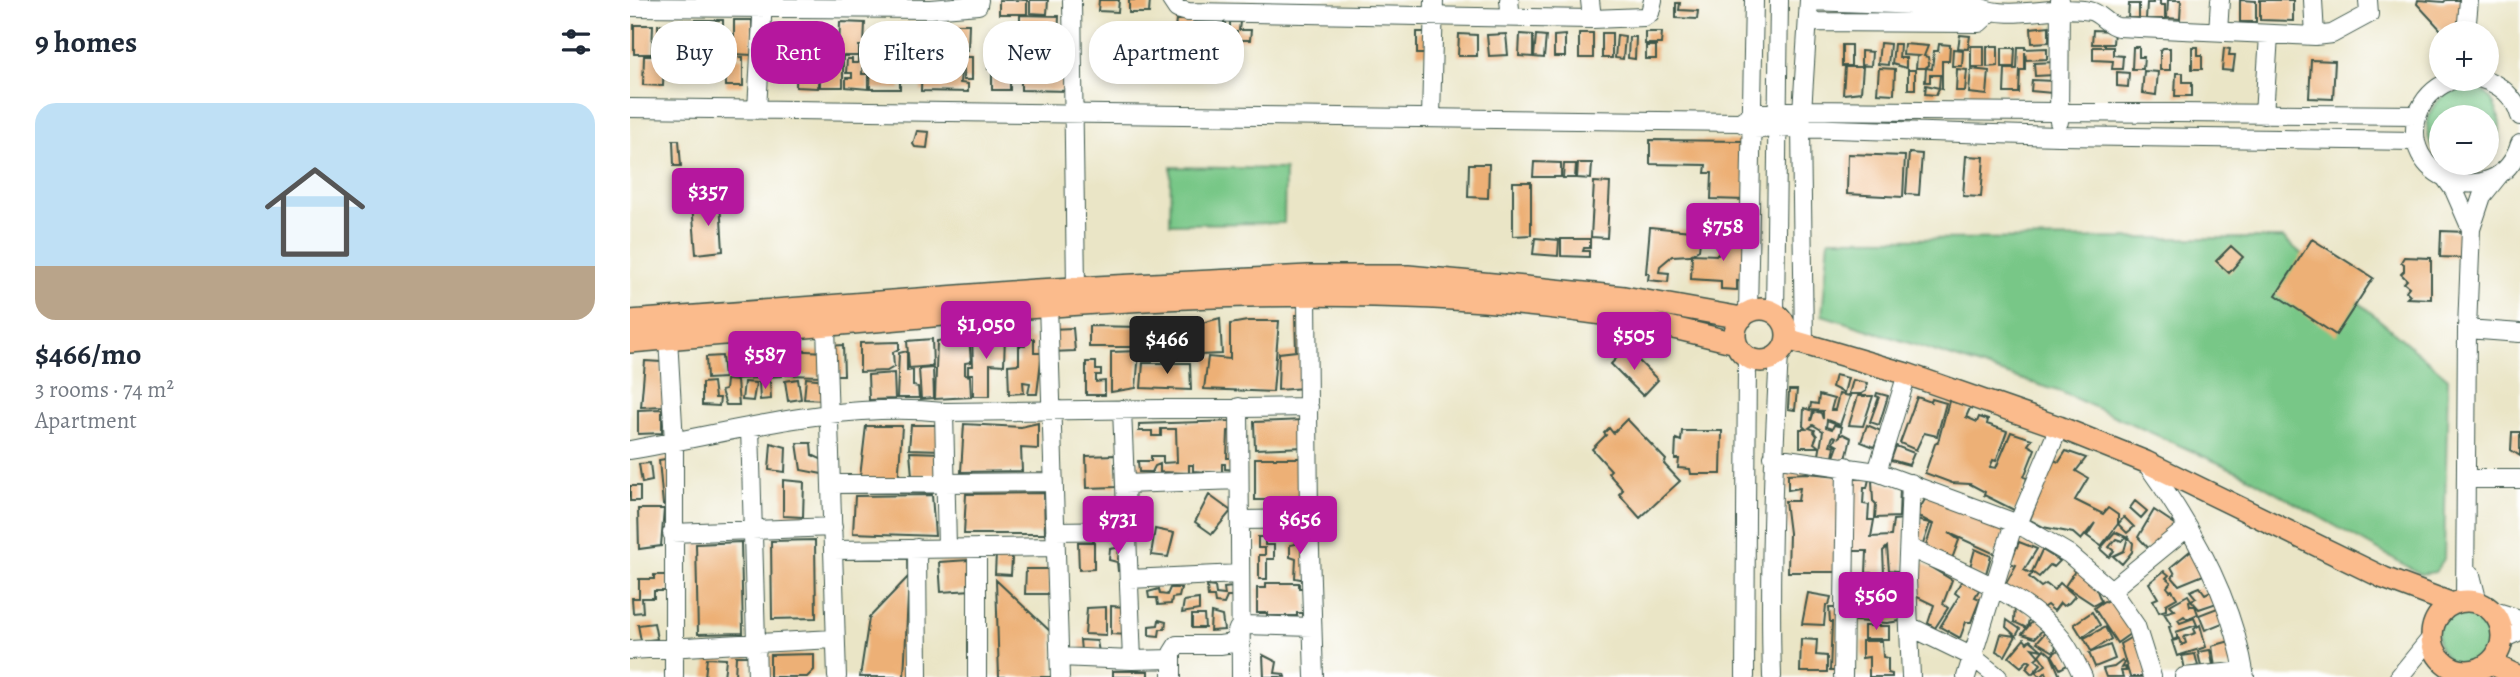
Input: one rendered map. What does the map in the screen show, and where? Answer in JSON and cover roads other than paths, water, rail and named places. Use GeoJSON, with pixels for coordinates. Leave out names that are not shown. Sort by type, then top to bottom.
{"type":"FeatureCollection","features":[{"type":"Feature","properties":{"kind":"main road"},"geometry":{"type":"LineString","coordinates":[[630,321],[1076,287],[1308,276],[1408,276],[1624,297],[1745,316],[1761,309],[1774,313],[1785,324],[1790,345]]}},
{"type":"Feature","properties":{"kind":"main road"},"geometry":{"type":"LineString","coordinates":[[630,342],[1048,305],[1307,295],[1409,298],[1523,306],[1620,317],[1742,350],[1764,361],[1790,345],[1907,374],[2059,426],[2146,463],[2384,578],[2472,605],[2501,625],[2503,645],[2520,677]]}},
{"type":"Feature","properties":{"kind":"main road"},"geometry":{"type":"LineString","coordinates":[[1742,350],[1735,334],[1745,316]]}},
{"type":"Feature","properties":{"kind":"main road"},"geometry":{"type":"LineString","coordinates":[[2384,578],[2434,637],[2452,668],[2467,674],[2479,670],[2503,645]]}},
{"type":"Feature","properties":{"kind":"main road"},"geometry":{"type":"LineString","coordinates":[[2434,637],[2443,610],[2472,605]]}},
{"type":"Feature","properties":{"kind":"main road"},"geometry":{"type":"LineString","coordinates":[[2503,645],[2520,671]]}},
{"type":"Feature","properties":{"kind":"street"},"geometry":{"type":"LineString","coordinates":[[630,7],[763,4],[978,5],[979,0]]}},
{"type":"Feature","properties":{"kind":"street"},"geometry":{"type":"LineString","coordinates":[[1072,0],[1076,287]]}},
{"type":"Feature","properties":{"kind":"street"},"geometry":{"type":"LineString","coordinates":[[1171,0],[1177,9],[1188,12],[1246,7],[1510,9],[1592,19],[1644,17],[1650,13],[1653,0]]}},
{"type":"Feature","properties":{"kind":"street"},"geometry":{"type":"LineString","coordinates":[[1590,0],[1592,19]]}},
{"type":"Feature","properties":{"kind":"street"},"geometry":{"type":"LineString","coordinates":[[1745,316],[1754,0]]}},
{"type":"Feature","properties":{"kind":"street"},"geometry":{"type":"LineString","coordinates":[[1774,313],[1779,0]]}},
{"type":"Feature","properties":{"kind":"street"},"geometry":{"type":"LineString","coordinates":[[1772,677],[1770,590],[1773,457],[1790,345],[1809,0],[1983,11]]}},
{"type":"Feature","properties":{"kind":"street"},"geometry":{"type":"LineString","coordinates":[[2218,32],[2220,0]]}},
{"type":"Feature","properties":{"kind":"street"},"geometry":{"type":"LineString","coordinates":[[2313,0],[2315,36]]}},
{"type":"Feature","properties":{"kind":"street"},"geometry":{"type":"LineString","coordinates":[[757,110],[763,4]]}},
{"type":"Feature","properties":{"kind":"street"},"geometry":{"type":"LineString","coordinates":[[2059,136],[2060,5]]}},
{"type":"Feature","properties":{"kind":"street"},"geometry":{"type":"LineString","coordinates":[[1809,22],[2060,5],[2091,11],[2110,26],[2118,27],[2315,36],[2332,34],[2371,5]]}},
{"type":"Feature","properties":{"kind":"street"},"geometry":{"type":"LineString","coordinates":[[1431,117],[1434,9]]}},
{"type":"Feature","properties":{"kind":"street"},"geometry":{"type":"LineString","coordinates":[[2264,115],[2269,35]]}},
{"type":"Feature","properties":{"kind":"street"},"geometry":{"type":"LineString","coordinates":[[2499,88],[2516,101],[2520,116]]}},
{"type":"Feature","properties":{"kind":"street"},"geometry":{"type":"LineString","coordinates":[[2435,91],[2429,95],[2418,116],[2416,141],[2430,167],[2454,190],[2471,229]]}},
{"type":"Feature","properties":{"kind":"street"},"geometry":{"type":"LineString","coordinates":[[630,108],[1749,121],[2059,113],[2418,116]]}},
{"type":"Feature","properties":{"kind":"street"},"geometry":{"type":"LineString","coordinates":[[1802,119],[2059,136],[2416,141]]}},
{"type":"Feature","properties":{"kind":"street"},"geometry":{"type":"LineString","coordinates":[[2519,149],[2510,165],[2482,197],[2471,229],[2467,329],[2466,555],[2472,605],[2520,619]]}},
{"type":"Feature","properties":{"kind":"street"},"geometry":{"type":"LineString","coordinates":[[2445,179],[2473,184],[2499,175]]}},
{"type":"Feature","properties":{"kind":"street"},"geometry":{"type":"LineString","coordinates":[[1307,295],[1309,519],[1314,677]]}},
{"type":"Feature","properties":{"kind":"street"},"geometry":{"type":"LineString","coordinates":[[1048,305],[1060,677]]}},
{"type":"Feature","properties":{"kind":"street"},"geometry":{"type":"LineString","coordinates":[[826,326],[837,677]]}},
{"type":"Feature","properties":{"kind":"street"},"geometry":{"type":"LineString","coordinates":[[2467,329],[2520,333]]}},
{"type":"Feature","properties":{"kind":"street"},"geometry":{"type":"LineString","coordinates":[[668,338],[674,442],[674,677]]}},
{"type":"Feature","properties":{"kind":"street"},"geometry":{"type":"LineString","coordinates":[[1742,350],[1745,677]]}},
{"type":"Feature","properties":{"kind":"street"},"geometry":{"type":"LineString","coordinates":[[1877,472],[1907,374]]}},
{"type":"Feature","properties":{"kind":"street"},"geometry":{"type":"LineString","coordinates":[[1239,407],[1241,677]]}},
{"type":"Feature","properties":{"kind":"street"},"geometry":{"type":"LineString","coordinates":[[630,450],[828,413],[890,409],[944,412],[1309,407]]}},
{"type":"Feature","properties":{"kind":"street"},"geometry":{"type":"LineString","coordinates":[[1122,409],[1132,660]]}},
{"type":"Feature","properties":{"kind":"street"},"geometry":{"type":"LineString","coordinates":[[944,412],[947,548]]}},
{"type":"Feature","properties":{"kind":"street"},"geometry":{"type":"LineString","coordinates":[[1966,677],[2012,529],[2018,524],[2059,426]]}},
{"type":"Feature","properties":{"kind":"street"},"geometry":{"type":"LineString","coordinates":[[750,427],[757,677]]}},
{"type":"Feature","properties":{"kind":"street"},"geometry":{"type":"LineString","coordinates":[[1773,457],[1877,472],[2018,524],[2069,554],[2111,590],[2136,625],[2151,677]]}},
{"type":"Feature","properties":{"kind":"street"},"geometry":{"type":"LineString","coordinates":[[2146,463],[2188,527],[2221,595],[2244,674],[2184,677]]}},
{"type":"Feature","properties":{"kind":"street"},"geometry":{"type":"LineString","coordinates":[[1843,677],[1846,466]]}},
{"type":"Feature","properties":{"kind":"street"},"geometry":{"type":"LineString","coordinates":[[2467,479],[2520,480]]}},
{"type":"Feature","properties":{"kind":"street"},"geometry":{"type":"LineString","coordinates":[[1125,484],[1239,480]]}},
{"type":"Feature","properties":{"kind":"street"},"geometry":{"type":"LineString","coordinates":[[833,484],[1053,482]]}},
{"type":"Feature","properties":{"kind":"street"},"geometry":{"type":"LineString","coordinates":[[1911,483],[1907,579],[1911,677]]}},
{"type":"Feature","properties":{"kind":"street"},"geometry":{"type":"LineString","coordinates":[[1240,520],[1309,519]]}},
{"type":"Feature","properties":{"kind":"street"},"geometry":{"type":"LineString","coordinates":[[673,533],[833,527]]}},
{"type":"Feature","properties":{"kind":"street"},"geometry":{"type":"LineString","coordinates":[[2111,590],[2188,527]]}},
{"type":"Feature","properties":{"kind":"street"},"geometry":{"type":"LineString","coordinates":[[833,550],[977,548],[1128,530]]}},
{"type":"Feature","properties":{"kind":"street"},"geometry":{"type":"LineString","coordinates":[[917,548],[918,677]]}},
{"type":"Feature","properties":{"kind":"street"},"geometry":{"type":"LineString","coordinates":[[977,548],[977,677]]}},
{"type":"Feature","properties":{"kind":"street"},"geometry":{"type":"LineString","coordinates":[[1910,548],[2032,610],[2047,623],[2072,653],[2082,677]]}},
{"type":"Feature","properties":{"kind":"street"},"geometry":{"type":"LineString","coordinates":[[1129,579],[1240,575]]}},
{"type":"Feature","properties":{"kind":"street"},"geometry":{"type":"LineString","coordinates":[[1241,626],[1312,627]]}},
{"type":"Feature","properties":{"kind":"street"},"geometry":{"type":"LineString","coordinates":[[1172,677],[1173,648],[1177,645],[1233,643],[1241,626]]}},
{"type":"Feature","properties":{"kind":"street"},"geometry":{"type":"LineString","coordinates":[[1909,626],[1973,657],[1998,677]]}},
{"type":"Feature","properties":{"kind":"street"},"geometry":{"type":"LineString","coordinates":[[2400,677],[2434,637]]}},
{"type":"Feature","properties":{"kind":"street"},"geometry":{"type":"LineString","coordinates":[[630,650],[834,639]]}},
{"type":"Feature","properties":{"kind":"street"},"geometry":{"type":"LineString","coordinates":[[1059,657],[1172,659]]}}]}
